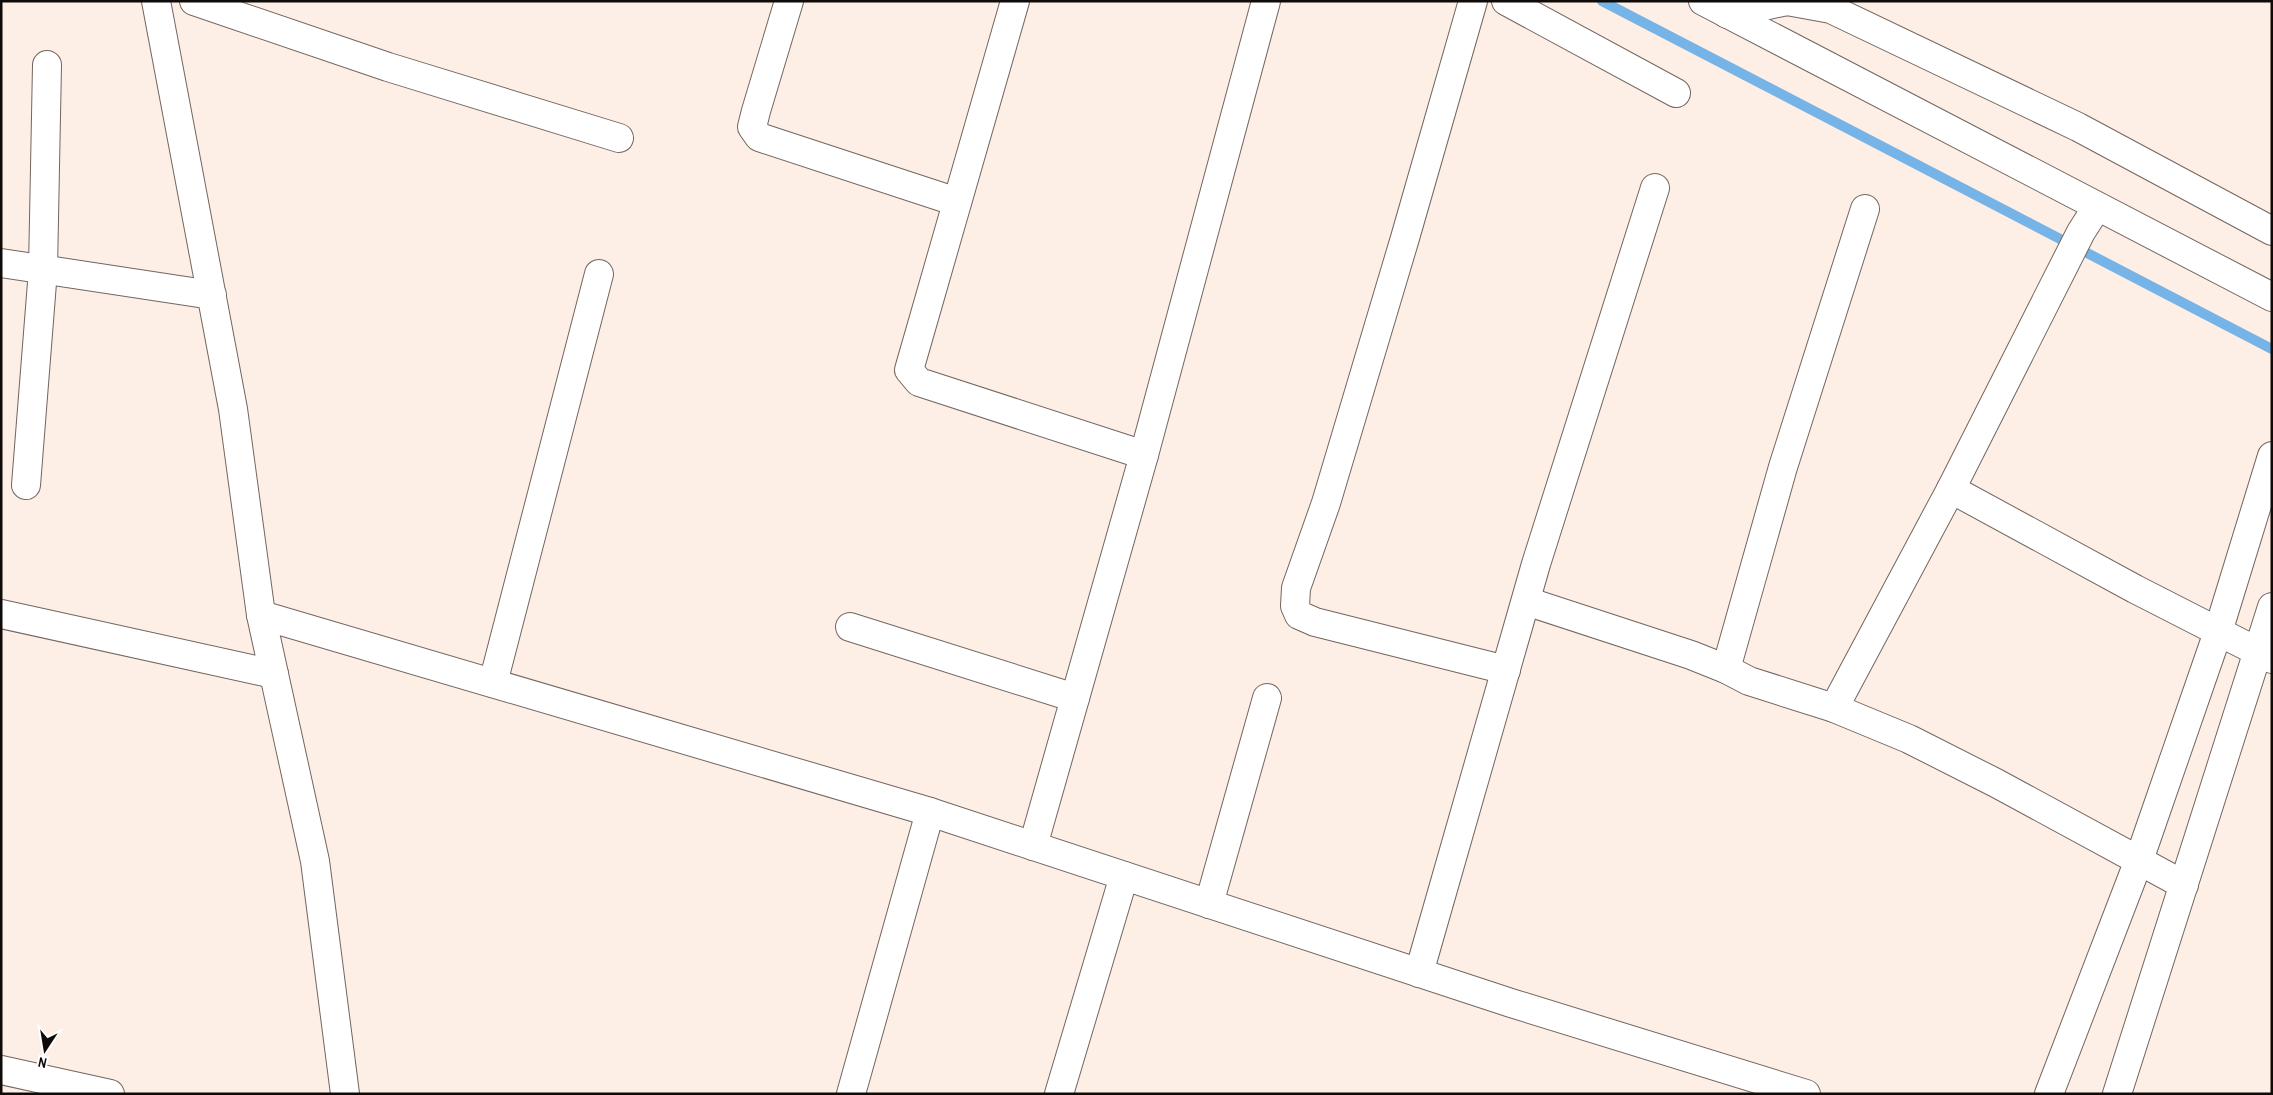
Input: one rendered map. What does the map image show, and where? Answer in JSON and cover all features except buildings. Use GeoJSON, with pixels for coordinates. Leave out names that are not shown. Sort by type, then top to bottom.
{"type":"FeatureCollection","features":[{"type":"Feature","properties":{"kind":"street"},"geometry":{"type":"LineString","coordinates":[[156,1],[233,409],[261,615],[315,861],[345,1094]]}},
{"type":"Feature","properties":{"kind":"street"},"geometry":{"type":"LineString","coordinates":[[194,1],[388,67],[619,138]]}},
{"type":"Feature","properties":{"kind":"street"},"geometry":{"type":"LineString","coordinates":[[789,1],[752,127],[759,137],[957,202]]}},
{"type":"Feature","properties":{"kind":"street"},"geometry":{"type":"LineString","coordinates":[[1015,1],[908,370],[919,382],[1144,455]]}},
{"type":"Feature","properties":{"kind":"street"},"geometry":{"type":"LineString","coordinates":[[1033,846],[1144,455],[1266,1]]}},
{"type":"Feature","properties":{"kind":"street"},"geometry":{"type":"LineString","coordinates":[[1473,1],[1397,266],[1326,503],[1296,588],[1295,606],[1299,615],[1315,622],[1506,670]]}},
{"type":"Feature","properties":{"kind":"street"},"geometry":{"type":"LineString","coordinates":[[1506,1],[1676,93]]}},
{"type":"Feature","properties":{"kind":"street"},"geometry":{"type":"LineString","coordinates":[[1715,7],[1787,1],[1831,9],[2078,127],[2272,232]]}},
{"type":"Feature","properties":{"kind":"street"},"geometry":{"type":"LineString","coordinates":[[1715,7],[2272,297]]}},
{"type":"Feature","properties":{"kind":"street"},"geometry":{"type":"LineString","coordinates":[[26,485],[43,270],[47,65]]}},
{"type":"Feature","properties":{"kind":"street"},"geometry":{"type":"LineString","coordinates":[[1419,973],[1526,601],[1656,188]]}},
{"type":"Feature","properties":{"kind":"street"},"geometry":{"type":"LineString","coordinates":[[1834,708],[1951,489],[2082,232],[2098,207]]}},
{"type":"Feature","properties":{"kind":"street"},"geometry":{"type":"LineString","coordinates":[[1726,669],[1783,467],[1865,209]]}},
{"type":"Feature","properties":{"kind":"street"},"geometry":{"type":"LineString","coordinates":[[1,263],[212,295]]}},
{"type":"Feature","properties":{"kind":"street"},"geometry":{"type":"LineString","coordinates":[[493,683],[599,274]]}},
{"type":"Feature","properties":{"kind":"street"},"geometry":{"type":"LineString","coordinates":[[2049,1094],[2139,860],[2218,632],[2272,456]]}},
{"type":"Feature","properties":{"kind":"street"},"geometry":{"type":"LineString","coordinates":[[1951,489],[2135,589],[2264,655]]}},
{"type":"Feature","properties":{"kind":"street"},"geometry":{"type":"LineString","coordinates":[[1526,601],[1691,655],[1726,669],[1749,681],[1834,708],[1909,739],[2184,884]]}},
{"type":"Feature","properties":{"kind":"street"},"geometry":{"type":"LineString","coordinates":[[2117,1094],[2184,884],[2264,655],[2272,607]]}},
{"type":"Feature","properties":{"kind":"street"},"geometry":{"type":"LineString","coordinates":[[1,614],[274,674]]}},
{"type":"Feature","properties":{"kind":"street"},"geometry":{"type":"LineString","coordinates":[[261,615],[930,812],[1419,973],[1806,1094]]}},
{"type":"Feature","properties":{"kind":"street"},"geometry":{"type":"LineString","coordinates":[[850,627],[1075,698]]}},
{"type":"Feature","properties":{"kind":"street"},"geometry":{"type":"LineString","coordinates":[[1209,904],[1267,698]]}},
{"type":"Feature","properties":{"kind":"street"},"geometry":{"type":"LineString","coordinates":[[851,1094],[930,812]]}},
{"type":"Feature","properties":{"kind":"street"},"geometry":{"type":"LineString","coordinates":[[1059,1094],[1124,876]]}},
{"type":"Feature","properties":{"kind":"street"},"geometry":{"type":"LineString","coordinates":[[1,1070],[110,1094]]}},
{"type":"Feature","properties":{"kind":"waterway"},"geometry":{"type":"LineString","coordinates":[[1602,1],[2272,349]]}}]}
